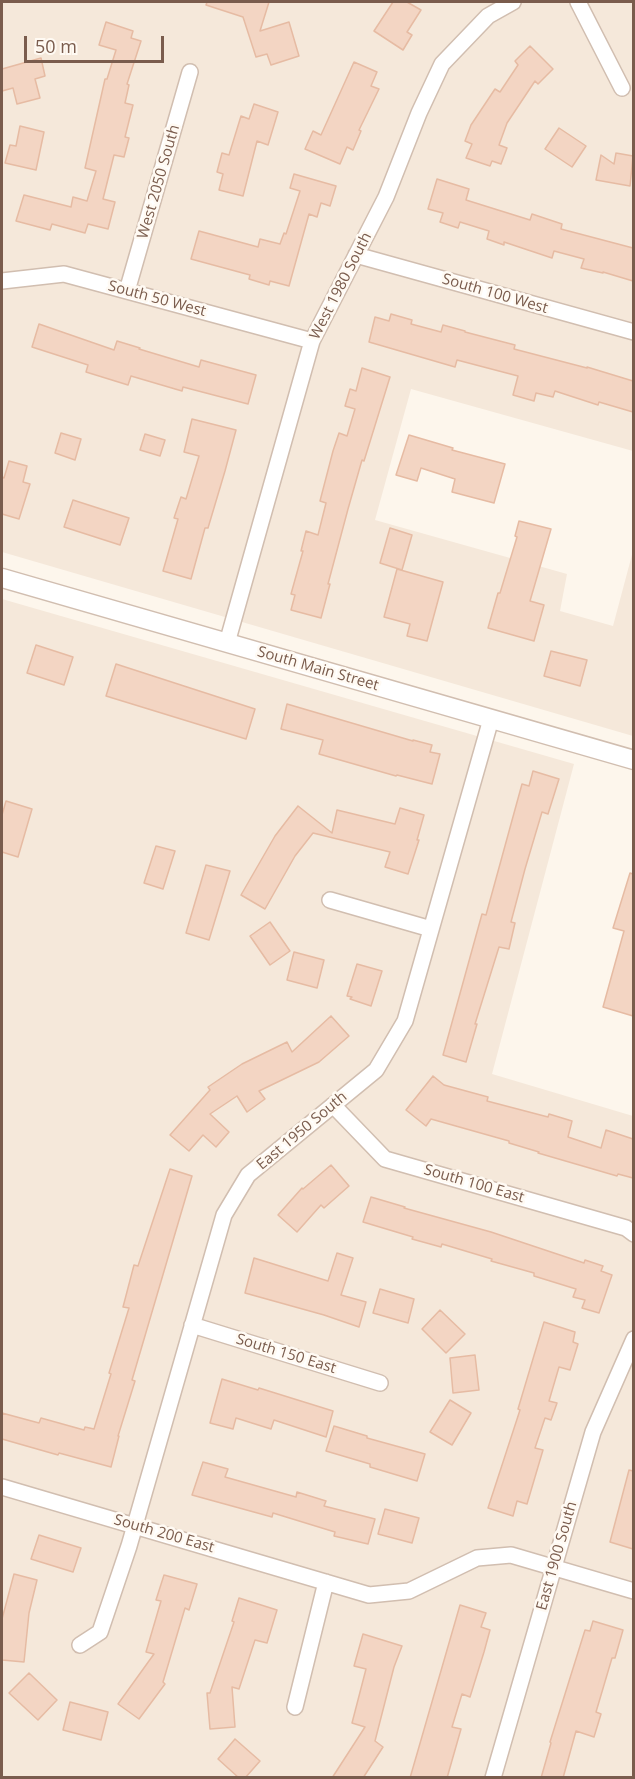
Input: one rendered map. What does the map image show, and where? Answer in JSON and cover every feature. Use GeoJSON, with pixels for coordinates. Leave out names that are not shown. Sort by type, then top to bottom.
{"type":"FeatureCollection","features":[{"type":"Feature","properties":{"kind":"street","name":"West 1980 South"},"geometry":{"type":"LineString","coordinates":[[226,643],[312,341],[386,197],[419,113],[442,64],[488,16],[513,2]]}},
{"type":"Feature","properties":{"kind":"street"},"geometry":{"type":"LineString","coordinates":[[578,2],[622,88]]}},
{"type":"Feature","properties":{"kind":"street","name":"West 2050 South"},"geometry":{"type":"LineString","coordinates":[[127,291],[190,72]]}},
{"type":"Feature","properties":{"kind":"street","name":"South 100 West"},"geometry":{"type":"LineString","coordinates":[[356,255],[633,332]]}},
{"type":"Feature","properties":{"kind":"street","name":"South 50 West"},"geometry":{"type":"LineString","coordinates":[[2,281],[64,274],[312,341]]}},
{"type":"Feature","properties":{"kind":"street","name":"South Main Street"},"geometry":{"type":"LineString","coordinates":[[2,578],[633,760]]}},
{"type":"Feature","properties":{"kind":"street","name":"East 1950 South"},"geometry":{"type":"LineString","coordinates":[[80,1645],[100,1632],[136,1526],[224,1215],[248,1175],[376,1070],[405,1021],[491,719]]}},
{"type":"Feature","properties":{"kind":"street"},"geometry":{"type":"LineString","coordinates":[[330,900],[431,929]]}},
{"type":"Feature","properties":{"kind":"street","name":"South 100 East"},"geometry":{"type":"LineString","coordinates":[[333,1105],[385,1159],[626,1228],[633,1234]]}},
{"type":"Feature","properties":{"kind":"street","name":"South 150 East"},"geometry":{"type":"LineString","coordinates":[[192,1325],[380,1383]]}},
{"type":"Feature","properties":{"kind":"street","name":"East 1900 South"},"geometry":{"type":"LineString","coordinates":[[493,1778],[593,1432],[633,1339]]}},
{"type":"Feature","properties":{"kind":"street","name":"South 200 East"},"geometry":{"type":"LineString","coordinates":[[2,1487],[369,1595],[409,1591],[477,1558],[512,1555],[633,1591]]}},
{"type":"Feature","properties":{"kind":"street"},"geometry":{"type":"LineString","coordinates":[[295,1707],[326,1582]]}},
{"type":"Feature","properties":{"kind":"shaded area"},"geometry":{"type":"Polygon","coordinates":[[[2,2],[633,2],[633,451],[411,389],[375,520],[567,574],[560,611],[613,626],[633,551],[633,736],[2,552],[2,2]]]}},
{"type":"Feature","properties":{"kind":"shaded area"},"geometry":{"type":"Polygon","coordinates":[[[2,599],[574,764],[492,1074],[633,1116],[633,1777],[2,1777],[2,599]]]}},
{"type":"Feature","properties":{"kind":"building"},"geometry":{"type":"Polygon","coordinates":[[[207,2],[269,2],[260,31],[289,22],[299,56],[271,65],[267,54],[256,57],[243,17],[206,5],[207,2]]]}},
{"type":"Feature","properties":{"kind":"building"},"geometry":{"type":"Polygon","coordinates":[[[393,2],[407,2],[421,10],[407,32],[412,35],[403,50],[374,31],[393,2]]]}},
{"type":"Feature","properties":{"kind":"building"},"geometry":{"type":"Polygon","coordinates":[[[106,22],[133,31],[131,38],[141,41],[127,84],[129,85],[125,103],[133,105],[125,137],[129,138],[124,157],[114,155],[103,199],[115,202],[108,229],[88,224],[85,233],[52,224],[50,230],[16,221],[24,195],[71,207],[73,197],[87,201],[96,171],[85,168],[105,79],[107,79],[116,50],[99,45],[106,22]]]}},
{"type":"Feature","properties":{"kind":"building"},"geometry":{"type":"Polygon","coordinates":[[[530,46],[553,69],[538,84],[535,81],[507,123],[499,145],[507,148],[501,164],[492,161],[490,166],[466,158],[472,144],[465,141],[471,125],[495,89],[500,92],[518,65],[515,61],[530,46]]]}},
{"type":"Feature","properties":{"kind":"building"},"geometry":{"type":"Polygon","coordinates":[[[41,58],[45,76],[35,79],[40,98],[17,104],[13,88],[2,91],[2,69],[41,58]]]}},
{"type":"Feature","properties":{"kind":"building"},"geometry":{"type":"Polygon","coordinates":[[[354,62],[377,72],[371,86],[379,89],[359,130],[361,131],[353,150],[347,147],[340,164],[305,149],[313,131],[321,135],[354,62]]]}},
{"type":"Feature","properties":{"kind":"building"},"geometry":{"type":"Polygon","coordinates":[[[254,104],[278,112],[268,145],[257,141],[243,196],[219,190],[223,174],[217,172],[222,153],[229,155],[241,116],[249,119],[254,104]]]}},
{"type":"Feature","properties":{"kind":"building"},"geometry":{"type":"Polygon","coordinates":[[[20,126],[44,132],[36,170],[5,163],[10,145],[16,146],[20,126]]]}},
{"type":"Feature","properties":{"kind":"building"},"geometry":{"type":"Polygon","coordinates":[[[559,128],[586,146],[572,167],[545,149],[559,128]]]}},
{"type":"Feature","properties":{"kind":"building"},"geometry":{"type":"Polygon","coordinates":[[[616,153],[633,156],[630,186],[596,180],[601,155],[614,164],[616,153]]]}},
{"type":"Feature","properties":{"kind":"building"},"geometry":{"type":"Polygon","coordinates":[[[294,174],[336,186],[330,206],[321,203],[317,217],[309,214],[289,286],[270,281],[269,285],[249,279],[250,275],[191,259],[199,231],[258,247],[260,239],[280,244],[284,233],[286,234],[300,191],[290,188],[294,174]]]}},
{"type":"Feature","properties":{"kind":"building"},"geometry":{"type":"Polygon","coordinates":[[[437,179],[469,189],[466,200],[530,220],[532,214],[562,224],[561,229],[633,248],[633,281],[581,268],[584,259],[554,251],[552,258],[504,242],[504,245],[487,239],[489,231],[460,222],[458,228],[440,222],[443,213],[428,209],[437,179]]]}},
{"type":"Feature","properties":{"kind":"building"},"geometry":{"type":"Polygon","coordinates":[[[391,314],[412,320],[411,324],[441,332],[443,325],[515,345],[514,349],[633,381],[633,412],[599,402],[598,405],[555,391],[553,397],[536,393],[534,401],[513,395],[518,376],[457,360],[455,367],[369,342],[375,317],[389,321],[391,314]]]}},
{"type":"Feature","properties":{"kind":"building"},"geometry":{"type":"Polygon","coordinates":[[[39,324],[114,350],[117,341],[199,367],[201,360],[256,375],[248,404],[183,387],[182,391],[131,376],[128,385],[86,372],[88,365],[32,347],[39,324]]]}},
{"type":"Feature","properties":{"kind":"building"},"geometry":{"type":"Polygon","coordinates":[[[362,368],[390,377],[364,461],[362,460],[321,618],[291,610],[295,595],[291,594],[306,531],[318,535],[326,503],[320,501],[333,451],[339,433],[347,436],[355,409],[345,406],[350,389],[356,391],[362,368]]]}},
{"type":"Feature","properties":{"kind":"building"},"geometry":{"type":"Polygon","coordinates":[[[192,419],[236,430],[191,579],[163,571],[178,519],[174,518],[181,497],[186,499],[199,456],[184,452],[192,419]]]}},
{"type":"Feature","properties":{"kind":"building"},"geometry":{"type":"Polygon","coordinates":[[[61,433],[81,439],[75,460],[55,453],[61,433]]]}},
{"type":"Feature","properties":{"kind":"building"},"geometry":{"type":"Polygon","coordinates":[[[145,434],[165,440],[160,456],[140,450],[145,434]]]}},
{"type":"Feature","properties":{"kind":"building"},"geometry":{"type":"Polygon","coordinates":[[[409,435],[453,448],[452,450],[505,464],[494,503],[452,492],[455,479],[421,468],[417,481],[396,475],[409,435]]]}},
{"type":"Feature","properties":{"kind":"building"},"geometry":{"type":"Polygon","coordinates":[[[9,461],[27,466],[23,482],[30,484],[19,519],[2,514],[2,477],[4,478],[9,461]]]}},
{"type":"Feature","properties":{"kind":"building"},"geometry":{"type":"Polygon","coordinates":[[[73,500],[129,518],[120,545],[64,527],[73,500]]]}},
{"type":"Feature","properties":{"kind":"building"},"geometry":{"type":"Polygon","coordinates":[[[519,521],[551,529],[530,601],[544,605],[534,641],[488,628],[517,537],[515,536],[519,521]]]}},
{"type":"Feature","properties":{"kind":"building"},"geometry":{"type":"Polygon","coordinates":[[[390,528],[412,535],[402,570],[380,563],[390,528]]]}},
{"type":"Feature","properties":{"kind":"building"},"geometry":{"type":"Polygon","coordinates":[[[397,569],[443,582],[427,641],[407,636],[410,624],[384,617],[397,569]]]}},
{"type":"Feature","properties":{"kind":"building"},"geometry":{"type":"Polygon","coordinates":[[[36,645],[73,657],[64,685],[27,673],[36,645]]]}},
{"type":"Feature","properties":{"kind":"building"},"geometry":{"type":"Polygon","coordinates":[[[551,651],[587,660],[580,686],[544,676],[551,651]]]}},
{"type":"Feature","properties":{"kind":"building"},"geometry":{"type":"Polygon","coordinates":[[[116,664],[255,709],[246,739],[106,696],[116,664]]]}},
{"type":"Feature","properties":{"kind":"building"},"geometry":{"type":"Polygon","coordinates":[[[287,704],[432,745],[430,752],[440,754],[432,784],[319,754],[323,740],[281,729],[287,704]]]}},
{"type":"Feature","properties":{"kind":"building"},"geometry":{"type":"Polygon","coordinates":[[[533,771],[559,779],[548,814],[542,812],[511,922],[515,923],[509,949],[499,947],[475,1024],[477,1024],[466,1062],[443,1055],[482,914],[486,915],[522,784],[529,786],[533,771]]]}},
{"type":"Feature","properties":{"kind":"building"},"geometry":{"type":"Polygon","coordinates":[[[6,801],[32,809],[18,857],[2,852],[2,815],[6,801]]]}},
{"type":"Feature","properties":{"kind":"building"},"geometry":{"type":"Polygon","coordinates":[[[298,806],[332,833],[337,810],[395,824],[400,808],[424,815],[408,874],[385,867],[390,852],[313,833],[295,856],[265,909],[241,895],[275,836],[298,806]]]}},
{"type":"Feature","properties":{"kind":"building"},"geometry":{"type":"Polygon","coordinates":[[[156,846],[175,851],[163,889],[144,883],[156,846]]]}},
{"type":"Feature","properties":{"kind":"building"},"geometry":{"type":"Polygon","coordinates":[[[206,865],[230,871],[209,940],[186,933],[206,865]]]}},
{"type":"Feature","properties":{"kind":"building"},"geometry":{"type":"Polygon","coordinates":[[[630,873],[633,874],[633,1016],[603,1007],[624,931],[613,928],[630,873]]]}},
{"type":"Feature","properties":{"kind":"building"},"geometry":{"type":"Polygon","coordinates":[[[270,922],[290,951],[270,965],[250,936],[270,922]]]}},
{"type":"Feature","properties":{"kind":"building"},"geometry":{"type":"Polygon","coordinates":[[[294,952],[324,960],[317,988],[287,980],[294,952]]]}},
{"type":"Feature","properties":{"kind":"building"},"geometry":{"type":"Polygon","coordinates":[[[357,964],[382,971],[371,1006],[347,996],[357,964]]]}},
{"type":"Feature","properties":{"kind":"building"},"geometry":{"type":"Polygon","coordinates":[[[331,1016],[349,1036],[319,1062],[259,1091],[265,1099],[247,1112],[237,1096],[210,1114],[229,1132],[216,1147],[203,1135],[189,1151],[170,1135],[210,1090],[208,1087],[242,1064],[287,1042],[292,1052],[331,1016]]]}},
{"type":"Feature","properties":{"kind":"building"},"geometry":{"type":"Polygon","coordinates":[[[433,1076],[444,1085],[488,1097],[487,1101],[572,1121],[568,1137],[601,1148],[606,1130],[633,1139],[633,1178],[618,1174],[617,1176],[538,1153],[509,1143],[509,1141],[431,1119],[426,1126],[406,1110],[433,1076]]]}},
{"type":"Feature","properties":{"kind":"building"},"geometry":{"type":"Polygon","coordinates":[[[331,1165],[349,1186],[324,1208],[321,1205],[297,1232],[278,1215],[302,1188],[331,1165]]]}},
{"type":"Feature","properties":{"kind":"building"},"geometry":{"type":"Polygon","coordinates":[[[170,1169],[192,1176],[132,1380],[135,1381],[111,1467],[2,1439],[2,1413],[39,1423],[41,1418],[84,1430],[85,1427],[94,1429],[129,1308],[123,1307],[134,1265],[138,1266],[170,1169]]]}},
{"type":"Feature","properties":{"kind":"building"},"geometry":{"type":"Polygon","coordinates":[[[371,1197],[491,1232],[584,1263],[585,1260],[603,1266],[601,1271],[612,1275],[599,1313],[582,1308],[585,1300],[573,1297],[576,1289],[534,1276],[534,1273],[491,1261],[492,1259],[442,1244],[441,1247],[412,1239],[413,1237],[363,1222],[371,1197]]]}},
{"type":"Feature","properties":{"kind":"building"},"geometry":{"type":"Polygon","coordinates":[[[337,1253],[353,1258],[341,1295],[366,1302],[359,1327],[245,1293],[254,1258],[328,1281],[337,1253]]]}},
{"type":"Feature","properties":{"kind":"building"},"geometry":{"type":"Polygon","coordinates":[[[380,1289],[414,1299],[408,1323],[373,1313],[380,1289]]]}},
{"type":"Feature","properties":{"kind":"building"},"geometry":{"type":"Polygon","coordinates":[[[440,1310],[465,1334],[446,1353],[422,1329],[440,1310]]]}},
{"type":"Feature","properties":{"kind":"building"},"geometry":{"type":"Polygon","coordinates":[[[544,1322],[575,1332],[573,1342],[578,1344],[570,1370],[559,1367],[549,1401],[557,1403],[551,1420],[545,1418],[535,1448],[543,1450],[527,1504],[517,1501],[513,1516],[488,1508],[520,1410],[518,1409],[544,1322]]]}},
{"type":"Feature","properties":{"kind":"building"},"geometry":{"type":"Polygon","coordinates":[[[475,1355],[479,1390],[453,1393],[450,1358],[475,1355]]]}},
{"type":"Feature","properties":{"kind":"building"},"geometry":{"type":"Polygon","coordinates":[[[222,1379],[333,1411],[326,1437],[274,1420],[271,1429],[236,1418],[233,1429],[210,1423],[222,1379]]]}},
{"type":"Feature","properties":{"kind":"building"},"geometry":{"type":"Polygon","coordinates":[[[450,1400],[471,1413],[452,1445],[430,1432],[450,1400]]]}},
{"type":"Feature","properties":{"kind":"building"},"geometry":{"type":"Polygon","coordinates":[[[334,1426],[425,1454],[417,1481],[326,1451],[334,1426]]]}},
{"type":"Feature","properties":{"kind":"building"},"geometry":{"type":"Polygon","coordinates":[[[203,1462],[228,1469],[225,1477],[296,1497],[297,1492],[326,1501],[324,1506],[375,1519],[368,1544],[334,1536],[335,1532],[273,1513],[272,1517],[192,1495],[203,1462]]]}},
{"type":"Feature","properties":{"kind":"building"},"geometry":{"type":"Polygon","coordinates":[[[629,1470],[633,1471],[633,1549],[610,1542],[629,1470]]]}},
{"type":"Feature","properties":{"kind":"building"},"geometry":{"type":"Polygon","coordinates":[[[385,1509],[419,1518],[412,1543],[378,1534],[385,1509]]]}},
{"type":"Feature","properties":{"kind":"building"},"geometry":{"type":"Polygon","coordinates":[[[39,1535],[81,1548],[73,1572],[31,1559],[39,1535]]]}},
{"type":"Feature","properties":{"kind":"building"},"geometry":{"type":"Polygon","coordinates":[[[14,1574],[37,1580],[29,1613],[24,1662],[2,1660],[2,1619],[14,1574]]]}},
{"type":"Feature","properties":{"kind":"building"},"geometry":{"type":"Polygon","coordinates":[[[164,1575],[197,1584],[189,1610],[185,1608],[163,1682],[165,1684],[139,1719],[118,1704],[154,1654],[146,1652],[161,1601],[156,1600],[164,1575]]]}},
{"type":"Feature","properties":{"kind":"building"},"geometry":{"type":"Polygon","coordinates":[[[239,1598],[277,1610],[267,1643],[255,1640],[239,1689],[232,1687],[235,1727],[210,1729],[207,1693],[210,1693],[234,1622],[232,1621],[239,1598]]]}},
{"type":"Feature","properties":{"kind":"building"},"geometry":{"type":"Polygon","coordinates":[[[460,1605],[486,1613],[481,1627],[490,1630],[484,1652],[470,1697],[462,1694],[452,1727],[461,1729],[447,1778],[410,1778],[460,1605]]]}},
{"type":"Feature","properties":{"kind":"building"},"geometry":{"type":"Polygon","coordinates":[[[593,1621],[623,1630],[596,1712],[601,1714],[594,1737],[576,1731],[563,1778],[541,1778],[585,1630],[590,1631],[593,1621]]]}},
{"type":"Feature","properties":{"kind":"building"},"geometry":{"type":"Polygon","coordinates":[[[363,1634],[402,1646],[394,1667],[375,1741],[383,1747],[363,1778],[332,1778],[365,1727],[352,1723],[366,1669],[354,1666],[363,1634]]]}},
{"type":"Feature","properties":{"kind":"building"},"geometry":{"type":"Polygon","coordinates":[[[29,1673],[57,1700],[38,1720],[9,1693],[29,1673]]]}},
{"type":"Feature","properties":{"kind":"building"},"geometry":{"type":"Polygon","coordinates":[[[70,1702],[108,1712],[101,1740],[63,1730],[70,1702]]]}},
{"type":"Feature","properties":{"kind":"building"},"geometry":{"type":"Polygon","coordinates":[[[235,1739],[260,1761],[245,1778],[239,1778],[218,1759],[235,1739]]]}}]}
